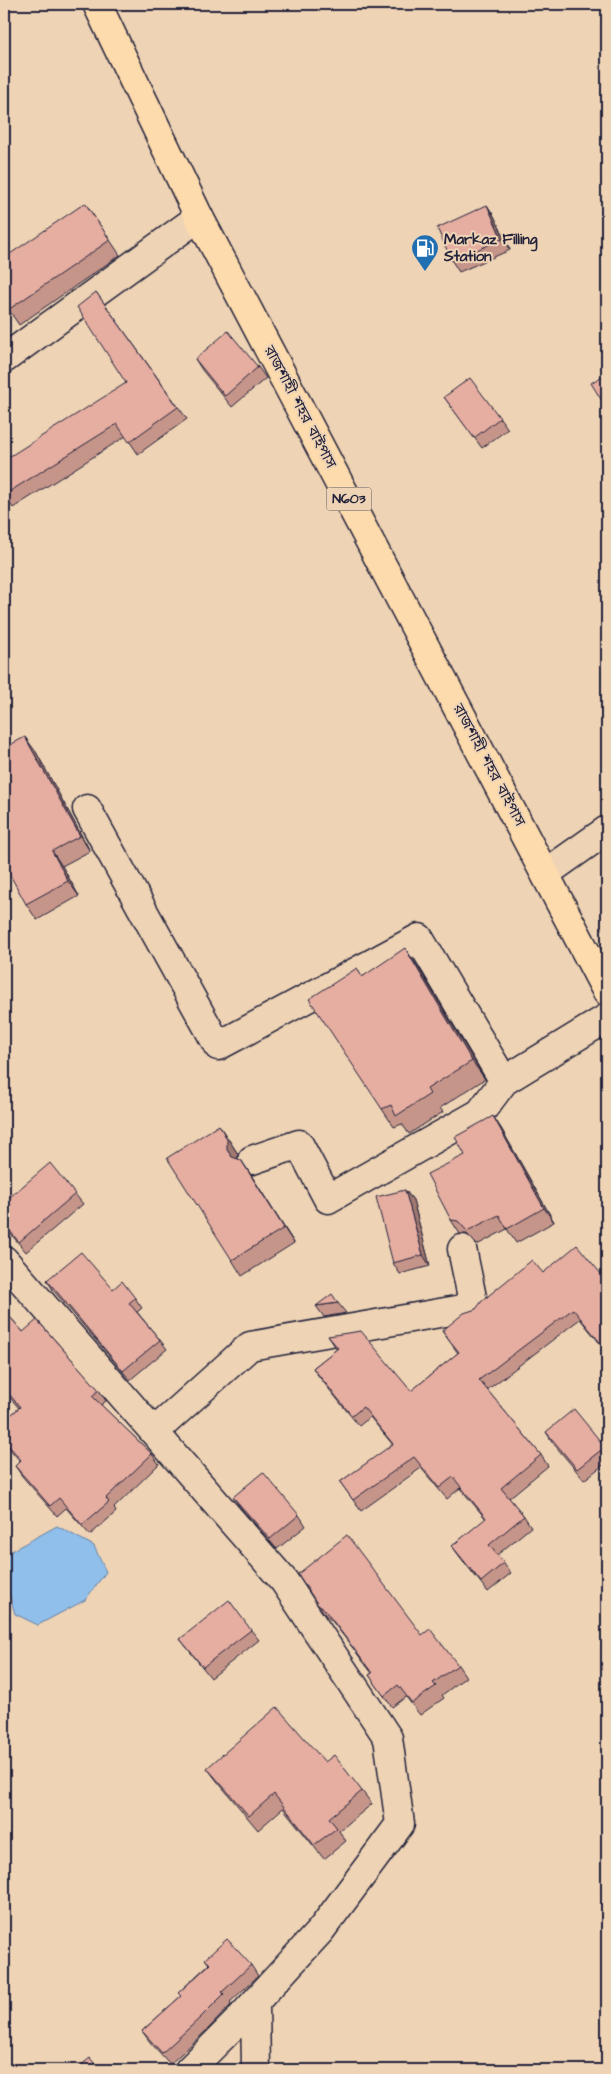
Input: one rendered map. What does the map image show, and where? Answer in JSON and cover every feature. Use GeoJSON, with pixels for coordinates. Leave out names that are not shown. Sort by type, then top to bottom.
{"type":"FeatureCollection","features":[{"type":"Feature","properties":{"kind":"highway","name":"রাজশাহী শহর বাইপাস"},"geometry":{"type":"LineString","coordinates":[[97,4],[199,217],[607,992]]}},
{"type":"Feature","properties":{"kind":"street"},"geometry":{"type":"LineString","coordinates":[[4,359],[199,217]]}},
{"type":"Feature","properties":{"kind":"street"},"geometry":{"type":"LineString","coordinates":[[88,809],[218,1046],[419,938],[504,1081]]}},
{"type":"Feature","properties":{"kind":"street"},"geometry":{"type":"LineString","coordinates":[[546,873],[607,830]]}},
{"type":"Feature","properties":{"kind":"street"},"geometry":{"type":"LineString","coordinates":[[252,1160],[299,1144],[328,1199],[480,1113],[504,1081],[607,1018]]}},
{"type":"Feature","properties":{"kind":"street"},"geometry":{"type":"LineString","coordinates":[[154,1432],[250,1346],[474,1307],[462,1249]]}},
{"type":"Feature","properties":{"kind":"street"},"geometry":{"type":"LineString","coordinates":[[7,1271],[154,1432],[284,1581],[388,1738],[400,1824],[320,1930],[189,2070]]}},
{"type":"Feature","properties":{"kind":"street"},"geometry":{"type":"LineString","coordinates":[[254,2002],[256,2070]]}},
{"type":"Feature","properties":{"kind":"water"},"geometry":{"type":"Polygon","coordinates":[[[57,1526],[94,1546],[106,1572],[85,1600],[38,1625],[15,1614],[4,1575],[4,1555],[57,1526]]]}},
{"type":"Feature","properties":{"kind":"building"},"geometry":{"type":"Polygon","coordinates":[[[85,203],[110,240],[8,310],[4,303],[4,258],[85,203]]]}},
{"type":"Feature","properties":{"kind":"building"},"geometry":{"type":"Polygon","coordinates":[[[487,205],[502,239],[452,261],[437,228],[487,205]]]}},
{"type":"Feature","properties":{"kind":"building"},"geometry":{"type":"Polygon","coordinates":[[[96,292],[178,407],[129,442],[117,424],[4,495],[4,460],[126,383],[77,307],[96,292]]]}},
{"type":"Feature","properties":{"kind":"building"},"geometry":{"type":"Polygon","coordinates":[[[228,331],[258,367],[225,396],[195,359],[228,331]]]}},
{"type":"Feature","properties":{"kind":"building"},"geometry":{"type":"Polygon","coordinates":[[[607,373],[607,409],[591,383],[607,373]]]}},
{"type":"Feature","properties":{"kind":"building"},"geometry":{"type":"Polygon","coordinates":[[[470,378],[500,418],[474,438],[444,397],[470,378]]]}},
{"type":"Feature","properties":{"kind":"building"},"geometry":{"type":"Polygon","coordinates":[[[25,737],[80,836],[52,851],[68,881],[26,904],[4,864],[4,748],[25,737]]]}},
{"type":"Feature","properties":{"kind":"building"},"geometry":{"type":"Polygon","coordinates":[[[405,948],[472,1061],[427,1089],[430,1094],[396,1116],[391,1105],[382,1109],[309,999],[357,968],[362,977],[405,948]]]}},
{"type":"Feature","properties":{"kind":"building"},"geometry":{"type":"Polygon","coordinates":[[[493,1116],[544,1208],[507,1229],[499,1215],[467,1231],[458,1221],[451,1220],[427,1174],[465,1155],[455,1137],[493,1116]]]}},
{"type":"Feature","properties":{"kind":"building"},"geometry":{"type":"Polygon","coordinates":[[[219,1125],[227,1139],[227,1150],[232,1157],[241,1160],[284,1228],[232,1260],[167,1158],[219,1125]]]}},
{"type":"Feature","properties":{"kind":"building"},"geometry":{"type":"Polygon","coordinates":[[[50,1163],[75,1194],[19,1242],[4,1224],[4,1202],[50,1163]]]}},
{"type":"Feature","properties":{"kind":"building"},"geometry":{"type":"Polygon","coordinates":[[[405,1190],[423,1255],[393,1263],[376,1197],[405,1190]]]}},
{"type":"Feature","properties":{"kind":"building"},"geometry":{"type":"Polygon","coordinates":[[[577,1245],[607,1281],[607,1351],[573,1309],[479,1380],[541,1455],[501,1488],[524,1516],[489,1545],[504,1563],[481,1582],[452,1546],[486,1518],[453,1477],[439,1488],[414,1457],[353,1500],[340,1482],[393,1444],[363,1407],[352,1416],[313,1368],[338,1348],[328,1336],[361,1331],[411,1391],[459,1352],[442,1331],[464,1313],[476,1309],[482,1301],[532,1260],[543,1273],[577,1245]]]}},
{"type":"Feature","properties":{"kind":"building"},"geometry":{"type":"Polygon","coordinates":[[[81,1252],[113,1289],[122,1281],[135,1298],[129,1303],[160,1340],[123,1371],[47,1280],[81,1252]]]}},
{"type":"Feature","properties":{"kind":"building"},"geometry":{"type":"Polygon","coordinates":[[[332,1294],[338,1303],[316,1306],[332,1294]]]}},
{"type":"Feature","properties":{"kind":"building"},"geometry":{"type":"Polygon","coordinates":[[[4,1310],[23,1332],[37,1320],[99,1390],[92,1396],[152,1454],[106,1498],[109,1502],[82,1525],[59,1498],[50,1506],[15,1466],[21,1460],[4,1440],[4,1421],[20,1407],[4,1388],[4,1310]]]}},
{"type":"Feature","properties":{"kind":"building"},"geometry":{"type":"Polygon","coordinates":[[[574,1409],[605,1447],[577,1469],[546,1432],[574,1409]]]}},
{"type":"Feature","properties":{"kind":"building"},"geometry":{"type":"Polygon","coordinates":[[[263,1472],[299,1515],[270,1539],[233,1497],[263,1472]]]}},
{"type":"Feature","properties":{"kind":"building"},"geometry":{"type":"Polygon","coordinates":[[[347,1535],[422,1635],[430,1629],[458,1665],[433,1683],[436,1686],[412,1703],[398,1685],[384,1696],[369,1675],[372,1673],[324,1609],[318,1605],[298,1574],[347,1535]]]}},
{"type":"Feature","properties":{"kind":"building"},"geometry":{"type":"Polygon","coordinates":[[[229,1600],[251,1630],[203,1667],[180,1639],[229,1600]]]}},
{"type":"Feature","properties":{"kind":"building"},"geometry":{"type":"Polygon","coordinates":[[[277,1707],[325,1762],[334,1755],[362,1791],[329,1818],[337,1828],[314,1845],[274,1794],[249,1816],[207,1768],[277,1707]]]}},
{"type":"Feature","properties":{"kind":"building"},"geometry":{"type":"Polygon","coordinates":[[[227,1939],[251,1965],[222,1992],[224,1994],[200,2018],[162,2053],[142,2031],[181,1996],[178,1993],[210,1964],[205,1959],[227,1939]]]}},
{"type":"Feature","properties":{"kind":"building"},"geometry":{"type":"Polygon","coordinates":[[[90,2058],[100,2070],[75,2070],[90,2058]]]}},
{"type":"Feature","properties":{"kind":"place","name":"Markaz Filling Station"},"geometry":{"type":"Point","coordinates":[425,272]}}]}
